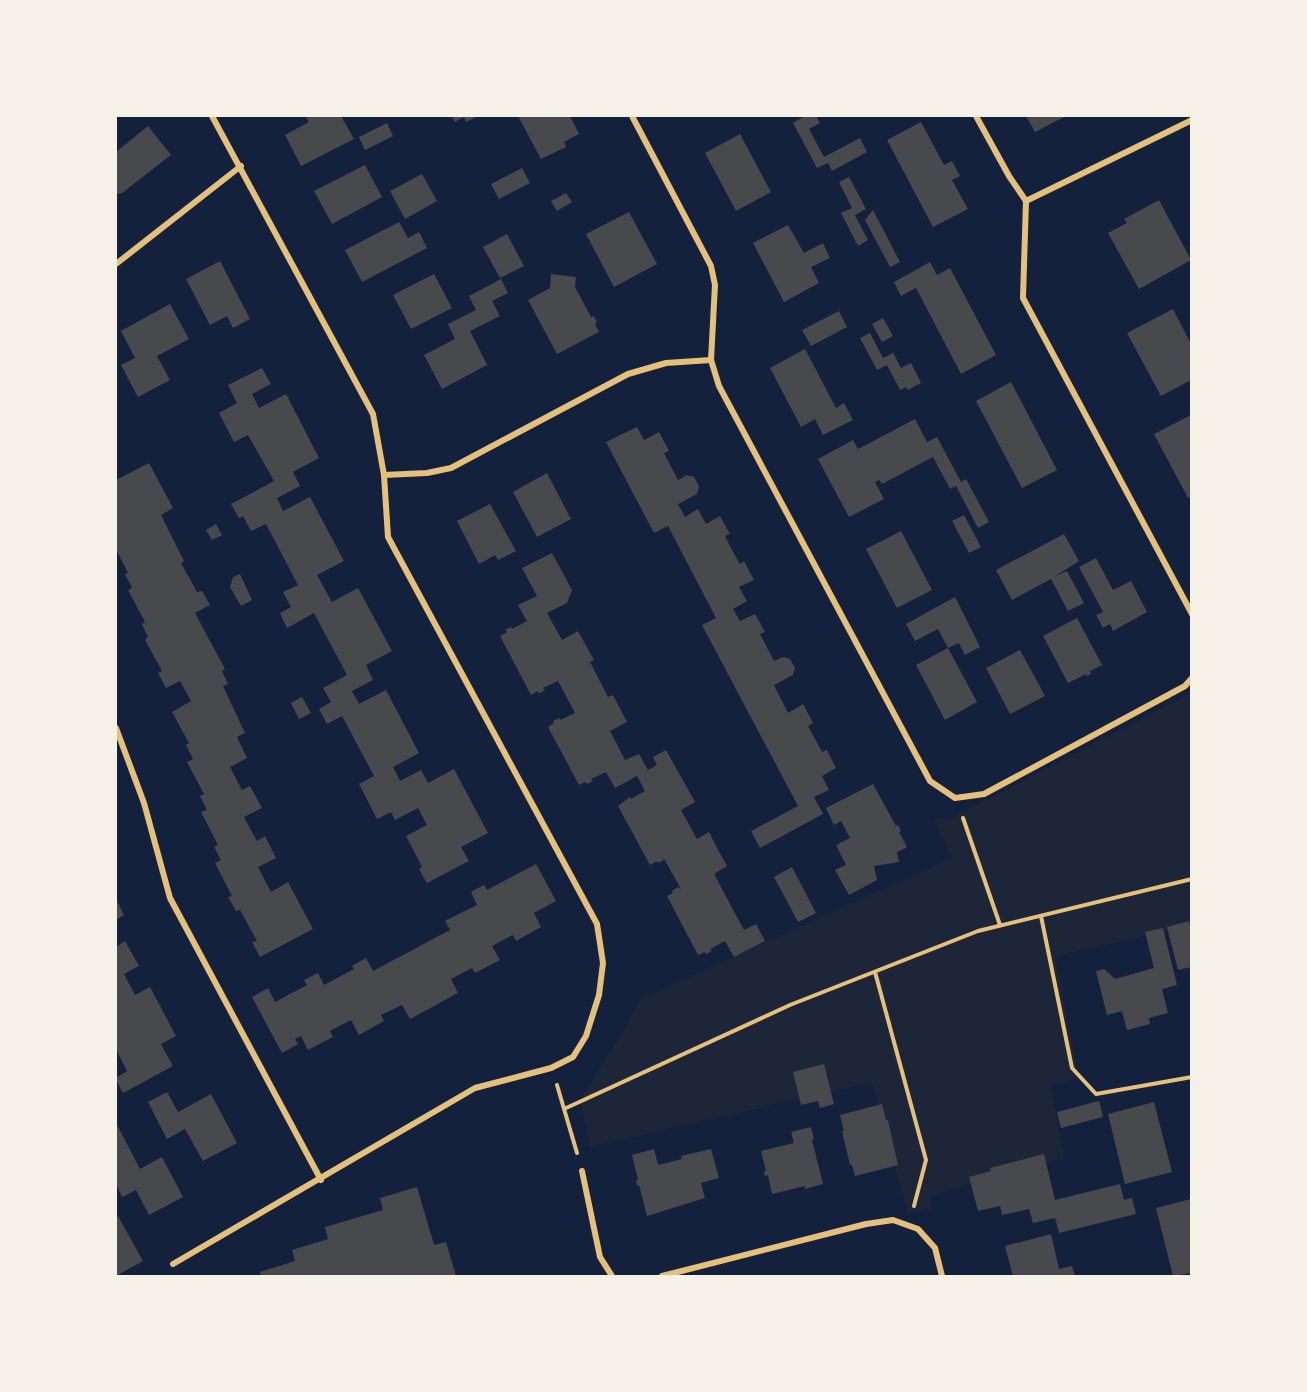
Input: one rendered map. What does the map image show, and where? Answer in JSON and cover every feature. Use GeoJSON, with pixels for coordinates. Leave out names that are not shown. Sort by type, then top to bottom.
{"type":"FeatureCollection","features":[{"type":"Feature","properties":{"kind":"street"},"geometry":{"type":"LineString","coordinates":[[173,1264],[321,1180],[475,1088],[551,1068],[573,1057],[586,1036],[599,995],[603,963],[597,924],[388,537],[384,475],[373,414],[212,116]]}},
{"type":"Feature","properties":{"kind":"street"},"geometry":{"type":"LineString","coordinates":[[632,116],[711,266],[715,285],[711,360],[719,386],[930,782],[955,798],[984,794],[1185,686],[1191,678]]}},
{"type":"Feature","properties":{"kind":"street"},"geometry":{"type":"LineString","coordinates":[[976,116],[1009,176],[1026,201],[1023,298],[1191,614]]}},
{"type":"Feature","properties":{"kind":"street"},"geometry":{"type":"LineString","coordinates":[[1026,201],[1191,120]]}},
{"type":"Feature","properties":{"kind":"street"},"geometry":{"type":"LineString","coordinates":[[116,264],[241,166]]}},
{"type":"Feature","properties":{"kind":"street"},"geometry":{"type":"LineString","coordinates":[[384,475],[427,473],[451,468],[628,374],[666,363],[711,360]]}},
{"type":"Feature","properties":{"kind":"street"},"geometry":{"type":"LineString","coordinates":[[116,728],[144,804],[170,898],[321,1180]]}},
{"type":"Feature","properties":{"kind":"street"},"geometry":{"type":"LineString","coordinates":[[582,1171],[600,1257],[612,1276]]}},
{"type":"Feature","properties":{"kind":"street"},"geometry":{"type":"LineString","coordinates":[[662,1276],[866,1224],[894,1220],[918,1228],[935,1248],[942,1276]]}},
{"type":"Feature","properties":{"kind":"path"},"geometry":{"type":"LineString","coordinates":[[955,798],[1000,925]]}},
{"type":"Feature","properties":{"kind":"path"},"geometry":{"type":"LineString","coordinates":[[564,1109],[790,1005],[978,931],[1191,879]]}},
{"type":"Feature","properties":{"kind":"path"},"geometry":{"type":"LineString","coordinates":[[1041,916],[1072,1068],[1096,1094],[1191,1077]]}},
{"type":"Feature","properties":{"kind":"path"},"geometry":{"type":"LineString","coordinates":[[875,972],[926,1160],[908,1225]]}},
{"type":"Feature","properties":{"kind":"path"},"geometry":{"type":"LineString","coordinates":[[551,1068],[582,1171]]}},
{"type":"Feature","properties":{"kind":"shaded area"},"geometry":{"type":"Polygon","coordinates":[[[1191,693],[1191,926],[1055,956],[1079,1078],[1051,1086],[1064,1159],[985,1179],[930,1197],[933,1208],[908,1214],[872,1082],[590,1147],[582,1110],[583,1095],[625,1028],[640,999],[952,858],[933,820],[951,818],[1191,693]]]}},
{"type":"Feature","properties":{"kind":"building"},"geometry":{"type":"Polygon","coordinates":[[[306,116],[341,116],[354,139],[301,166],[285,135],[309,122],[306,116]]]}},
{"type":"Feature","properties":{"kind":"building"},"geometry":{"type":"Polygon","coordinates":[[[451,116],[478,116],[466,122],[464,117],[455,122],[451,116]]]}},
{"type":"Feature","properties":{"kind":"building"},"geometry":{"type":"Polygon","coordinates":[[[518,116],[570,116],[579,134],[564,142],[566,147],[541,159],[518,116]]]}},
{"type":"Feature","properties":{"kind":"building"},"geometry":{"type":"Polygon","coordinates":[[[802,116],[816,116],[820,123],[809,129],[824,157],[860,138],[867,152],[832,171],[828,163],[817,168],[793,123],[802,116]]]}},
{"type":"Feature","properties":{"kind":"building"},"geometry":{"type":"Polygon","coordinates":[[[1026,116],[1066,116],[1035,132],[1026,116]]]}},
{"type":"Feature","properties":{"kind":"building"},"geometry":{"type":"Polygon","coordinates":[[[921,122],[944,165],[952,161],[960,176],[952,180],[968,209],[933,227],[887,140],[921,122]]]}},
{"type":"Feature","properties":{"kind":"building"},"geometry":{"type":"Polygon","coordinates":[[[387,123],[393,136],[365,150],[359,137],[387,123]]]}},
{"type":"Feature","properties":{"kind":"building"},"geometry":{"type":"Polygon","coordinates":[[[148,126],[171,155],[122,193],[116,194],[116,152],[148,126]]]}},
{"type":"Feature","properties":{"kind":"building"},"geometry":{"type":"Polygon","coordinates":[[[740,134],[771,192],[736,211],[705,153],[740,134]]]}},
{"type":"Feature","properties":{"kind":"building"},"geometry":{"type":"Polygon","coordinates":[[[365,165],[382,197],[332,224],[314,191],[365,165]]]}},
{"type":"Feature","properties":{"kind":"building"},"geometry":{"type":"Polygon","coordinates":[[[522,168],[530,183],[499,199],[491,184],[522,168]]]}},
{"type":"Feature","properties":{"kind":"building"},"geometry":{"type":"Polygon","coordinates":[[[422,174],[437,201],[405,219],[390,191],[422,174]]]}},
{"type":"Feature","properties":{"kind":"building"},"geometry":{"type":"Polygon","coordinates":[[[849,177],[866,209],[855,215],[868,240],[858,246],[841,213],[852,208],[839,182],[849,177]]]}},
{"type":"Feature","properties":{"kind":"building"},"geometry":{"type":"Polygon","coordinates":[[[566,193],[572,202],[557,211],[551,201],[566,193]]]}},
{"type":"Feature","properties":{"kind":"building"},"geometry":{"type":"Polygon","coordinates":[[[1159,200],[1191,260],[1139,289],[1108,233],[1127,223],[1124,219],[1159,200]]]}},
{"type":"Feature","properties":{"kind":"building"},"geometry":{"type":"Polygon","coordinates":[[[873,210],[900,262],[890,267],[865,220],[873,210]]]}},
{"type":"Feature","properties":{"kind":"building"},"geometry":{"type":"Polygon","coordinates":[[[629,212],[657,264],[614,287],[586,234],[629,212]]]}},
{"type":"Feature","properties":{"kind":"building"},"geometry":{"type":"Polygon","coordinates":[[[399,222],[408,238],[419,232],[427,248],[362,282],[345,250],[399,222]]]}},
{"type":"Feature","properties":{"kind":"building"},"geometry":{"type":"Polygon","coordinates":[[[788,225],[804,253],[823,243],[830,258],[811,267],[819,283],[784,302],[753,243],[788,225]]]}},
{"type":"Feature","properties":{"kind":"building"},"geometry":{"type":"Polygon","coordinates":[[[507,234],[524,266],[500,278],[483,247],[507,234]]]}},
{"type":"Feature","properties":{"kind":"building"},"geometry":{"type":"Polygon","coordinates":[[[220,261],[250,319],[233,328],[227,316],[210,325],[186,279],[220,261]]]}},
{"type":"Feature","properties":{"kind":"building"},"geometry":{"type":"Polygon","coordinates":[[[930,262],[937,275],[950,268],[996,355],[961,374],[916,288],[901,296],[894,282],[930,262]]]}},
{"type":"Feature","properties":{"kind":"building"},"geometry":{"type":"Polygon","coordinates":[[[434,274],[452,308],[411,329],[393,295],[434,274]]]}},
{"type":"Feature","properties":{"kind":"building"},"geometry":{"type":"Polygon","coordinates":[[[551,274],[576,277],[575,287],[591,317],[594,316],[599,332],[557,354],[528,300],[550,288],[551,274]]]}},
{"type":"Feature","properties":{"kind":"building"},"geometry":{"type":"Polygon","coordinates":[[[501,279],[508,293],[492,301],[500,316],[470,331],[487,365],[442,389],[424,355],[455,339],[448,324],[476,310],[469,296],[501,279]]]}},
{"type":"Feature","properties":{"kind":"building"},"geometry":{"type":"Polygon","coordinates":[[[170,304],[189,339],[157,356],[170,380],[138,397],[121,365],[135,358],[121,331],[170,304]]]}},
{"type":"Feature","properties":{"kind":"building"},"geometry":{"type":"Polygon","coordinates":[[[1173,309],[1191,344],[1191,380],[1161,396],[1127,333],[1173,309]]]}},
{"type":"Feature","properties":{"kind":"building"},"geometry":{"type":"Polygon","coordinates":[[[839,311],[847,327],[811,346],[802,330],[839,311]]]}},
{"type":"Feature","properties":{"kind":"building"},"geometry":{"type":"Polygon","coordinates":[[[883,318],[893,336],[882,342],[872,324],[883,318]]]}},
{"type":"Feature","properties":{"kind":"building"},"geometry":{"type":"Polygon","coordinates":[[[870,333],[883,358],[893,353],[901,368],[911,363],[921,383],[908,390],[906,387],[900,390],[887,365],[877,370],[860,338],[870,333]]]}},
{"type":"Feature","properties":{"kind":"building"},"geometry":{"type":"Polygon","coordinates":[[[805,349],[836,408],[844,403],[853,420],[823,435],[815,419],[801,427],[770,368],[805,349]]]}},
{"type":"Feature","properties":{"kind":"building"},"geometry":{"type":"Polygon","coordinates":[[[262,368],[271,384],[252,394],[259,408],[286,394],[319,458],[293,472],[300,486],[277,498],[283,511],[310,497],[344,561],[317,575],[332,602],[358,588],[392,651],[366,665],[373,680],[352,691],[359,704],[386,690],[419,753],[393,767],[400,781],[421,770],[428,783],[454,769],[488,833],[461,847],[469,861],[427,883],[419,869],[422,867],[406,836],[427,825],[418,808],[395,820],[391,812],[377,819],[359,784],[374,776],[342,716],[327,724],[319,709],[331,702],[323,688],[347,675],[314,613],[287,628],[280,613],[291,607],[283,592],[298,585],[266,524],[251,531],[243,516],[239,518],[231,504],[274,481],[248,435],[234,442],[219,413],[237,403],[228,385],[262,368]]]}},
{"type":"Feature","properties":{"kind":"building"},"geometry":{"type":"Polygon","coordinates":[[[1011,382],[1057,470],[1022,488],[976,401],[1011,382]]]}},
{"type":"Feature","properties":{"kind":"building"},"geometry":{"type":"Polygon","coordinates":[[[1191,415],[1191,496],[1188,498],[1154,434],[1191,415]]]}},
{"type":"Feature","properties":{"kind":"building"},"geometry":{"type":"Polygon","coordinates":[[[915,419],[927,442],[937,437],[961,482],[966,479],[989,522],[978,528],[956,486],[950,489],[933,457],[882,484],[879,480],[875,482],[884,499],[849,517],[818,459],[853,440],[858,449],[915,419]]]}},
{"type":"Feature","properties":{"kind":"building"},"geometry":{"type":"Polygon","coordinates":[[[637,427],[644,440],[659,432],[669,451],[664,453],[678,480],[687,475],[694,477],[699,486],[697,494],[678,504],[685,517],[698,509],[706,524],[720,516],[730,534],[725,536],[732,550],[740,564],[744,561],[754,580],[739,587],[747,601],[733,609],[740,621],[755,614],[765,632],[760,634],[774,661],[783,657],[790,659],[795,668],[793,675],[774,685],[788,713],[803,704],[813,723],[808,726],[822,752],[827,750],[836,768],[822,776],[829,790],[814,797],[823,814],[760,848],[751,831],[798,806],[702,625],[716,618],[668,526],[654,533],[606,442],[637,427]]]}},
{"type":"Feature","properties":{"kind":"building"},"geometry":{"type":"Polygon","coordinates":[[[149,463],[173,508],[161,515],[184,561],[181,563],[197,592],[202,591],[210,605],[195,613],[225,669],[222,671],[228,684],[223,686],[245,733],[237,737],[247,758],[230,767],[242,790],[250,786],[262,808],[244,817],[257,841],[265,836],[276,858],[258,867],[271,892],[288,882],[313,929],[260,957],[252,942],[257,941],[240,910],[236,911],[228,897],[232,896],[215,863],[221,860],[214,847],[218,845],[201,812],[207,810],[200,796],[204,794],[187,762],[193,759],[186,745],[189,743],[172,712],[191,701],[180,681],[166,688],[158,673],[162,671],[145,640],[148,637],[142,624],[145,622],[128,590],[132,588],[125,574],[128,573],[116,549],[116,480],[149,463]]]}},
{"type":"Feature","properties":{"kind":"building"},"geometry":{"type":"Polygon","coordinates":[[[547,473],[571,519],[537,537],[513,492],[547,473]]]}},
{"type":"Feature","properties":{"kind":"building"},"geometry":{"type":"Polygon","coordinates":[[[490,504],[516,551],[498,560],[495,555],[479,564],[457,521],[490,504]]]}},
{"type":"Feature","properties":{"kind":"building"},"geometry":{"type":"Polygon","coordinates":[[[964,515],[981,547],[969,553],[952,521],[964,515]]]}},
{"type":"Feature","properties":{"kind":"building"},"geometry":{"type":"Polygon","coordinates":[[[216,524],[222,535],[212,540],[206,530],[216,524]]]}},
{"type":"Feature","properties":{"kind":"building"},"geometry":{"type":"Polygon","coordinates":[[[901,531],[932,590],[897,608],[866,549],[901,531]]]}},
{"type":"Feature","properties":{"kind":"building"},"geometry":{"type":"Polygon","coordinates":[[[1064,534],[1079,561],[1054,577],[1067,571],[1084,603],[1068,611],[1051,579],[1012,600],[996,570],[1064,534]]]}},
{"type":"Feature","properties":{"kind":"building"},"geometry":{"type":"Polygon","coordinates":[[[552,553],[572,590],[567,603],[547,613],[562,640],[578,631],[594,660],[590,662],[608,697],[613,695],[627,722],[610,731],[625,760],[639,754],[648,770],[657,765],[653,757],[666,750],[695,802],[681,810],[697,839],[709,832],[727,866],[714,874],[744,930],[756,924],[765,941],[734,957],[725,941],[710,949],[712,951],[698,955],[667,896],[678,887],[681,889],[663,857],[664,860],[650,865],[618,806],[630,797],[631,799],[645,791],[637,776],[615,788],[606,772],[591,779],[593,781],[587,784],[585,782],[579,785],[548,727],[554,723],[553,721],[575,713],[566,696],[558,681],[543,688],[545,690],[539,694],[538,691],[531,695],[500,636],[507,632],[505,630],[527,621],[518,605],[537,596],[522,568],[552,553]]]}},
{"type":"Feature","properties":{"kind":"building"},"geometry":{"type":"Polygon","coordinates":[[[1096,558],[1113,590],[1131,581],[1147,612],[1113,631],[1110,624],[1103,628],[1096,615],[1103,612],[1079,567],[1096,558]]]}},
{"type":"Feature","properties":{"kind":"building"},"geometry":{"type":"Polygon","coordinates":[[[240,574],[252,600],[241,606],[230,587],[233,577],[240,574]]]}},
{"type":"Feature","properties":{"kind":"building"},"geometry":{"type":"Polygon","coordinates":[[[955,597],[980,647],[965,655],[959,643],[948,648],[938,629],[915,641],[906,624],[955,597]]]}},
{"type":"Feature","properties":{"kind":"building"},"geometry":{"type":"Polygon","coordinates":[[[1077,618],[1102,665],[1090,671],[1091,674],[1087,676],[1086,674],[1068,683],[1043,636],[1077,618]]]}},
{"type":"Feature","properties":{"kind":"building"},"geometry":{"type":"Polygon","coordinates":[[[948,648],[977,702],[945,720],[916,665],[948,648]]]}},
{"type":"Feature","properties":{"kind":"building"},"geometry":{"type":"Polygon","coordinates":[[[1020,650],[1045,696],[1010,714],[986,668],[1020,650]]]}},
{"type":"Feature","properties":{"kind":"building"},"geometry":{"type":"Polygon","coordinates":[[[302,697],[311,713],[299,719],[291,703],[302,697]]]}},
{"type":"Feature","properties":{"kind":"building"},"geometry":{"type":"Polygon","coordinates":[[[873,784],[896,826],[898,825],[907,847],[897,852],[899,862],[874,866],[877,880],[849,895],[835,870],[846,865],[836,845],[850,838],[841,821],[834,825],[826,808],[873,784]]]}},
{"type":"Feature","properties":{"kind":"building"},"geometry":{"type":"Polygon","coordinates":[[[536,864],[556,901],[534,913],[541,927],[516,941],[513,935],[492,946],[500,960],[475,973],[472,968],[451,979],[458,993],[410,1019],[402,1005],[381,1015],[384,1021],[359,1035],[351,1020],[330,1031],[333,1037],[308,1050],[301,1036],[295,1039],[298,1044],[282,1053],[252,997],[268,988],[275,1002],[307,985],[304,980],[318,973],[324,985],[354,969],[352,966],[366,958],[373,971],[450,930],[445,921],[477,905],[471,892],[484,885],[487,890],[536,864]]]}},
{"type":"Feature","properties":{"kind":"building"},"geometry":{"type":"Polygon","coordinates":[[[792,867],[816,913],[798,922],[774,877],[792,867]]]}},
{"type":"Feature","properties":{"kind":"building"},"geometry":{"type":"Polygon","coordinates":[[[116,899],[124,915],[116,920],[116,899]]]}},
{"type":"Feature","properties":{"kind":"building"},"geometry":{"type":"Polygon","coordinates":[[[1189,921],[1191,967],[1178,970],[1167,927],[1189,921]]]}},
{"type":"Feature","properties":{"kind":"building"},"geometry":{"type":"Polygon","coordinates":[[[1163,928],[1177,985],[1162,989],[1168,1013],[1149,1018],[1150,1024],[1127,1030],[1122,1011],[1107,1015],[1096,971],[1104,969],[1115,979],[1154,968],[1145,932],[1163,928]]]}},
{"type":"Feature","properties":{"kind":"building"},"geometry":{"type":"Polygon","coordinates":[[[125,941],[139,966],[124,974],[135,995],[150,987],[176,1036],[161,1044],[173,1066],[123,1093],[116,1080],[127,1071],[116,1049],[116,947],[125,941]]]}},
{"type":"Feature","properties":{"kind":"building"},"geometry":{"type":"Polygon","coordinates":[[[824,1064],[834,1104],[820,1108],[818,1101],[801,1105],[793,1072],[824,1064]]]}},
{"type":"Feature","properties":{"kind":"building"},"geometry":{"type":"Polygon","coordinates":[[[167,1092],[178,1112],[211,1094],[237,1143],[203,1161],[185,1129],[167,1139],[148,1102],[167,1092]]]}},
{"type":"Feature","properties":{"kind":"building"},"geometry":{"type":"Polygon","coordinates":[[[1099,1101],[1103,1117],[1061,1128],[1057,1112],[1099,1101]]]}},
{"type":"Feature","properties":{"kind":"building"},"geometry":{"type":"Polygon","coordinates":[[[1154,1102],[1172,1172],[1125,1184],[1108,1114],[1154,1102]]]}},
{"type":"Feature","properties":{"kind":"building"},"geometry":{"type":"Polygon","coordinates":[[[882,1104],[898,1165],[855,1176],[852,1165],[850,1165],[840,1115],[882,1104]]]}},
{"type":"Feature","properties":{"kind":"building"},"geometry":{"type":"Polygon","coordinates":[[[116,1123],[140,1169],[162,1157],[183,1197],[149,1215],[136,1190],[122,1197],[116,1184],[116,1123]]]}},
{"type":"Feature","properties":{"kind":"building"},"geometry":{"type":"Polygon","coordinates":[[[811,1127],[823,1184],[772,1194],[768,1175],[765,1176],[761,1151],[794,1143],[791,1132],[811,1127]]]}},
{"type":"Feature","properties":{"kind":"building"},"geometry":{"type":"Polygon","coordinates":[[[654,1149],[658,1165],[682,1159],[681,1156],[711,1149],[719,1178],[701,1183],[705,1198],[647,1216],[639,1185],[637,1186],[636,1180],[638,1180],[632,1155],[654,1149]]]}},
{"type":"Feature","properties":{"kind":"building"},"geometry":{"type":"Polygon","coordinates":[[[1044,1154],[1055,1200],[1120,1184],[1124,1200],[1132,1198],[1136,1214],[1059,1233],[1055,1218],[1033,1223],[1029,1209],[1002,1215],[1000,1206],[978,1211],[969,1177],[991,1171],[990,1168],[1044,1154]]]}},
{"type":"Feature","properties":{"kind":"building"},"geometry":{"type":"Polygon","coordinates":[[[417,1187],[434,1245],[446,1242],[456,1276],[261,1276],[260,1272],[295,1261],[292,1250],[328,1239],[325,1227],[383,1210],[380,1198],[417,1187]]]}},
{"type":"Feature","properties":{"kind":"building"},"geometry":{"type":"Polygon","coordinates":[[[1191,1199],[1191,1273],[1173,1276],[1156,1208],[1191,1199]]]}},
{"type":"Feature","properties":{"kind":"building"},"geometry":{"type":"Polygon","coordinates":[[[118,1216],[143,1261],[116,1276],[116,1217],[118,1216]]]}},
{"type":"Feature","properties":{"kind":"building"},"geometry":{"type":"Polygon","coordinates":[[[1051,1234],[1059,1269],[1072,1266],[1075,1276],[1013,1276],[1005,1246],[1051,1234]]]}}]}
